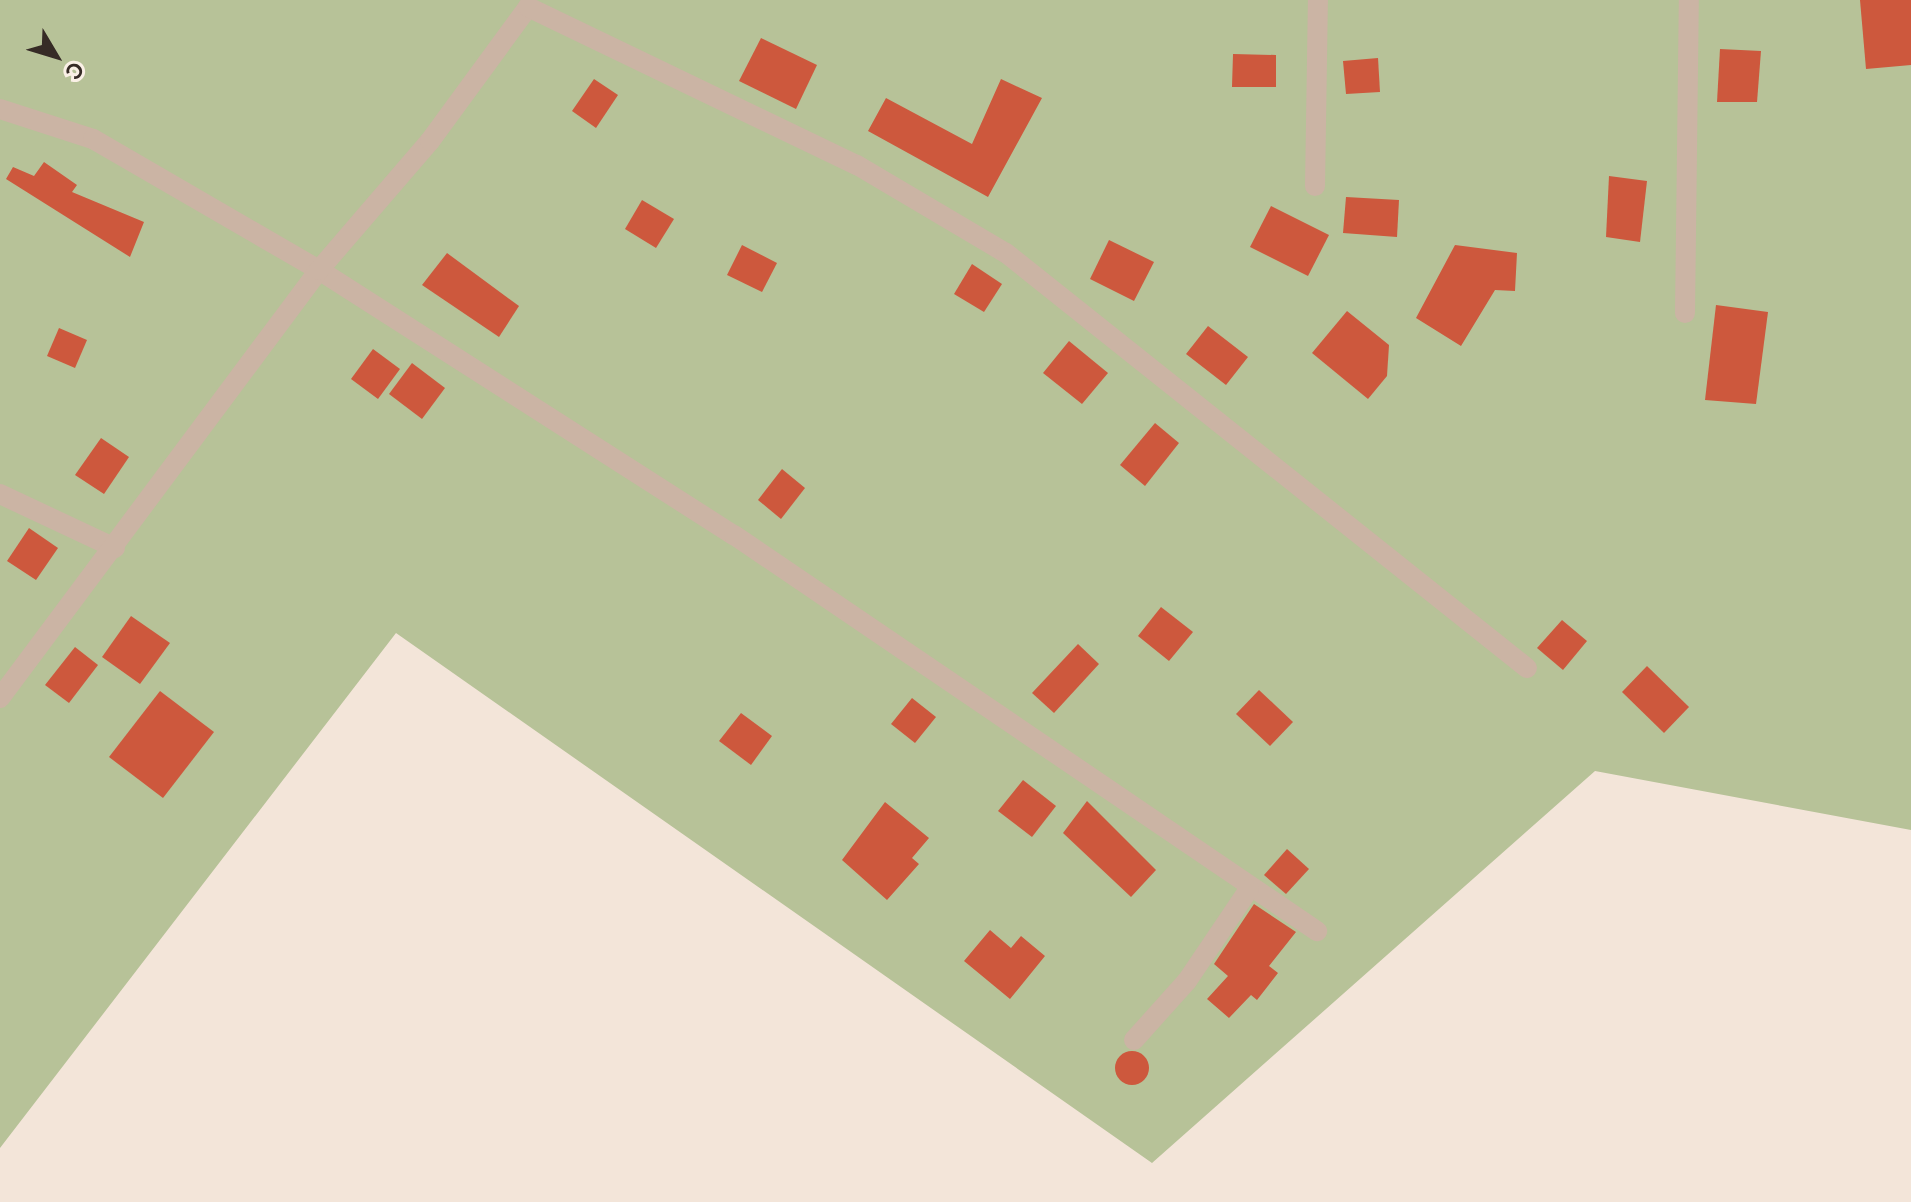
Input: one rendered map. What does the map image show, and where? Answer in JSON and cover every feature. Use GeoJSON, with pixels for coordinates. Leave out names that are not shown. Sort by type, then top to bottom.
{"type":"FeatureCollection","features":[{"type":"Feature","properties":{"kind":"street"},"geometry":{"type":"LineString","coordinates":[[1315,186],[1318,0]]}},
{"type":"Feature","properties":{"kind":"street"},"geometry":{"type":"LineString","coordinates":[[1685,313],[1689,0]]}},
{"type":"Feature","properties":{"kind":"street"},"geometry":{"type":"LineString","coordinates":[[0,698],[115,548],[319,270],[430,141],[528,7],[857,165],[1006,253],[1527,668]]}},
{"type":"Feature","properties":{"kind":"street"},"geometry":{"type":"LineString","coordinates":[[0,109],[93,139],[319,270],[734,535],[1249,889],[1317,931]]}},
{"type":"Feature","properties":{"kind":"street"},"geometry":{"type":"LineString","coordinates":[[0,494],[115,548]]}},
{"type":"Feature","properties":{"kind":"street"},"geometry":{"type":"LineString","coordinates":[[1134,1040],[1187,981],[1249,889]]}},
{"type":"Feature","properties":{"kind":"green space"},"geometry":{"type":"Polygon","coordinates":[[[0,0],[1911,0],[1911,830],[1595,771],[1152,1163],[396,633],[0,1148],[0,0]]]}},
{"type":"Feature","properties":{"kind":"building"},"geometry":{"type":"Polygon","coordinates":[[[1860,0],[1911,0],[1911,65],[1866,69],[1860,0]]]}},
{"type":"Feature","properties":{"kind":"building"},"geometry":{"type":"Polygon","coordinates":[[[761,38],[817,65],[796,109],[739,81],[761,38]]]}},
{"type":"Feature","properties":{"kind":"building"},"geometry":{"type":"Polygon","coordinates":[[[1720,49],[1761,51],[1757,102],[1717,102],[1720,49]]]}},
{"type":"Feature","properties":{"kind":"building"},"geometry":{"type":"Polygon","coordinates":[[[1233,54],[1276,55],[1276,87],[1232,87],[1233,54]]]}},
{"type":"Feature","properties":{"kind":"building"},"geometry":{"type":"Polygon","coordinates":[[[1378,58],[1380,92],[1346,94],[1343,61],[1378,58]]]}},
{"type":"Feature","properties":{"kind":"building"},"geometry":{"type":"Polygon","coordinates":[[[594,79],[618,95],[596,128],[572,111],[594,79]]]}},
{"type":"Feature","properties":{"kind":"building"},"geometry":{"type":"Polygon","coordinates":[[[1001,79],[1042,98],[988,197],[868,131],[886,98],[972,144],[1001,79]]]}},
{"type":"Feature","properties":{"kind":"building"},"geometry":{"type":"Polygon","coordinates":[[[44,162],[77,185],[72,192],[144,222],[130,257],[6,179],[13,167],[34,176],[44,162]]]}},
{"type":"Feature","properties":{"kind":"building"},"geometry":{"type":"Polygon","coordinates":[[[1609,176],[1647,181],[1640,242],[1606,237],[1609,176]]]}},
{"type":"Feature","properties":{"kind":"building"},"geometry":{"type":"Polygon","coordinates":[[[1346,197],[1399,200],[1397,237],[1343,233],[1346,197]]]}},
{"type":"Feature","properties":{"kind":"building"},"geometry":{"type":"Polygon","coordinates":[[[642,200],[674,219],[656,248],[625,229],[642,200]]]}},
{"type":"Feature","properties":{"kind":"building"},"geometry":{"type":"Polygon","coordinates":[[[1271,206],[1329,235],[1308,276],[1250,247],[1271,206]]]}},
{"type":"Feature","properties":{"kind":"building"},"geometry":{"type":"Polygon","coordinates":[[[1109,240],[1154,262],[1134,301],[1090,279],[1109,240]]]}},
{"type":"Feature","properties":{"kind":"building"},"geometry":{"type":"Polygon","coordinates":[[[742,245],[777,263],[762,292],[727,275],[742,245]]]}},
{"type":"Feature","properties":{"kind":"building"},"geometry":{"type":"Polygon","coordinates":[[[1455,245],[1517,253],[1515,291],[1495,290],[1461,346],[1416,318],[1455,245]]]}},
{"type":"Feature","properties":{"kind":"building"},"geometry":{"type":"Polygon","coordinates":[[[447,253],[519,306],[499,337],[422,285],[447,253]]]}},
{"type":"Feature","properties":{"kind":"building"},"geometry":{"type":"Polygon","coordinates":[[[972,264],[1002,284],[984,312],[954,294],[972,264]]]}},
{"type":"Feature","properties":{"kind":"building"},"geometry":{"type":"Polygon","coordinates":[[[1716,305],[1768,312],[1756,404],[1705,400],[1716,305]]]}},
{"type":"Feature","properties":{"kind":"building"},"geometry":{"type":"Polygon","coordinates":[[[1347,311],[1389,345],[1387,376],[1368,399],[1312,353],[1347,311]]]}},
{"type":"Feature","properties":{"kind":"building"},"geometry":{"type":"Polygon","coordinates":[[[1208,326],[1248,357],[1226,385],[1186,354],[1208,326]]]}},
{"type":"Feature","properties":{"kind":"building"},"geometry":{"type":"Polygon","coordinates":[[[59,328],[87,340],[75,368],[47,356],[59,328]]]}},
{"type":"Feature","properties":{"kind":"building"},"geometry":{"type":"Polygon","coordinates":[[[1069,341],[1108,373],[1082,404],[1043,373],[1069,341]]]}},
{"type":"Feature","properties":{"kind":"building"},"geometry":{"type":"Polygon","coordinates":[[[373,349],[400,369],[378,399],[351,379],[373,349]]]}},
{"type":"Feature","properties":{"kind":"building"},"geometry":{"type":"Polygon","coordinates":[[[412,363],[445,388],[422,419],[389,394],[412,363]]]}},
{"type":"Feature","properties":{"kind":"building"},"geometry":{"type":"Polygon","coordinates":[[[1155,423],[1179,443],[1145,486],[1120,465],[1155,423]]]}},
{"type":"Feature","properties":{"kind":"building"},"geometry":{"type":"Polygon","coordinates":[[[101,438],[129,457],[104,494],[75,475],[101,438]]]}},
{"type":"Feature","properties":{"kind":"building"},"geometry":{"type":"Polygon","coordinates":[[[782,469],[805,488],[781,519],[758,500],[782,469]]]}},
{"type":"Feature","properties":{"kind":"building"},"geometry":{"type":"Polygon","coordinates":[[[29,528],[58,548],[36,580],[7,561],[29,528]]]}},
{"type":"Feature","properties":{"kind":"building"},"geometry":{"type":"Polygon","coordinates":[[[1161,607],[1193,632],[1169,661],[1138,636],[1161,607]]]}},
{"type":"Feature","properties":{"kind":"building"},"geometry":{"type":"Polygon","coordinates":[[[131,616],[170,643],[140,684],[102,657],[131,616]]]}},
{"type":"Feature","properties":{"kind":"building"},"geometry":{"type":"Polygon","coordinates":[[[1562,620],[1587,641],[1563,670],[1537,648],[1562,620]]]}},
{"type":"Feature","properties":{"kind":"building"},"geometry":{"type":"Polygon","coordinates":[[[1078,644],[1099,664],[1054,713],[1032,693],[1078,644]]]}},
{"type":"Feature","properties":{"kind":"building"},"geometry":{"type":"Polygon","coordinates":[[[75,647],[98,665],[69,703],[45,685],[75,647]]]}},
{"type":"Feature","properties":{"kind":"building"},"geometry":{"type":"Polygon","coordinates":[[[1647,666],[1689,707],[1664,733],[1622,692],[1647,666]]]}},
{"type":"Feature","properties":{"kind":"building"},"geometry":{"type":"Polygon","coordinates":[[[1259,690],[1293,722],[1270,746],[1236,714],[1259,690]]]}},
{"type":"Feature","properties":{"kind":"building"},"geometry":{"type":"Polygon","coordinates":[[[160,691],[214,732],[163,798],[109,757],[160,691]]]}},
{"type":"Feature","properties":{"kind":"building"},"geometry":{"type":"Polygon","coordinates":[[[912,698],[936,717],[915,743],[891,724],[912,698]]]}},
{"type":"Feature","properties":{"kind":"building"},"geometry":{"type":"Polygon","coordinates":[[[741,713],[772,736],[751,765],[719,741],[741,713]]]}},
{"type":"Feature","properties":{"kind":"building"},"geometry":{"type":"Polygon","coordinates":[[[1023,780],[1056,806],[1032,837],[998,811],[1023,780]]]}},
{"type":"Feature","properties":{"kind":"building"},"geometry":{"type":"Polygon","coordinates":[[[1087,801],[1156,870],[1131,897],[1063,833],[1087,801]]]}},
{"type":"Feature","properties":{"kind":"building"},"geometry":{"type":"Polygon","coordinates":[[[885,802],[929,838],[912,858],[919,864],[887,900],[842,860],[885,802]]]}},
{"type":"Feature","properties":{"kind":"building"},"geometry":{"type":"Polygon","coordinates":[[[1287,849],[1309,869],[1286,894],[1264,875],[1287,849]]]}},
{"type":"Feature","properties":{"kind":"building"},"geometry":{"type":"Polygon","coordinates":[[[1254,904],[1296,932],[1269,966],[1278,973],[1257,1000],[1251,995],[1229,1018],[1207,999],[1228,976],[1214,964],[1254,904]]]}},
{"type":"Feature","properties":{"kind":"building"},"geometry":{"type":"Polygon","coordinates":[[[990,930],[1011,948],[1021,936],[1045,956],[1010,999],[964,961],[990,930]]]}},
{"type":"Feature","properties":{"kind":"building"},"geometry":{"type":"Polygon","coordinates":[[[1132,1051],[1144,1056],[1149,1068],[1144,1080],[1132,1085],[1120,1080],[1115,1068],[1120,1056],[1132,1051]]]}}]}
